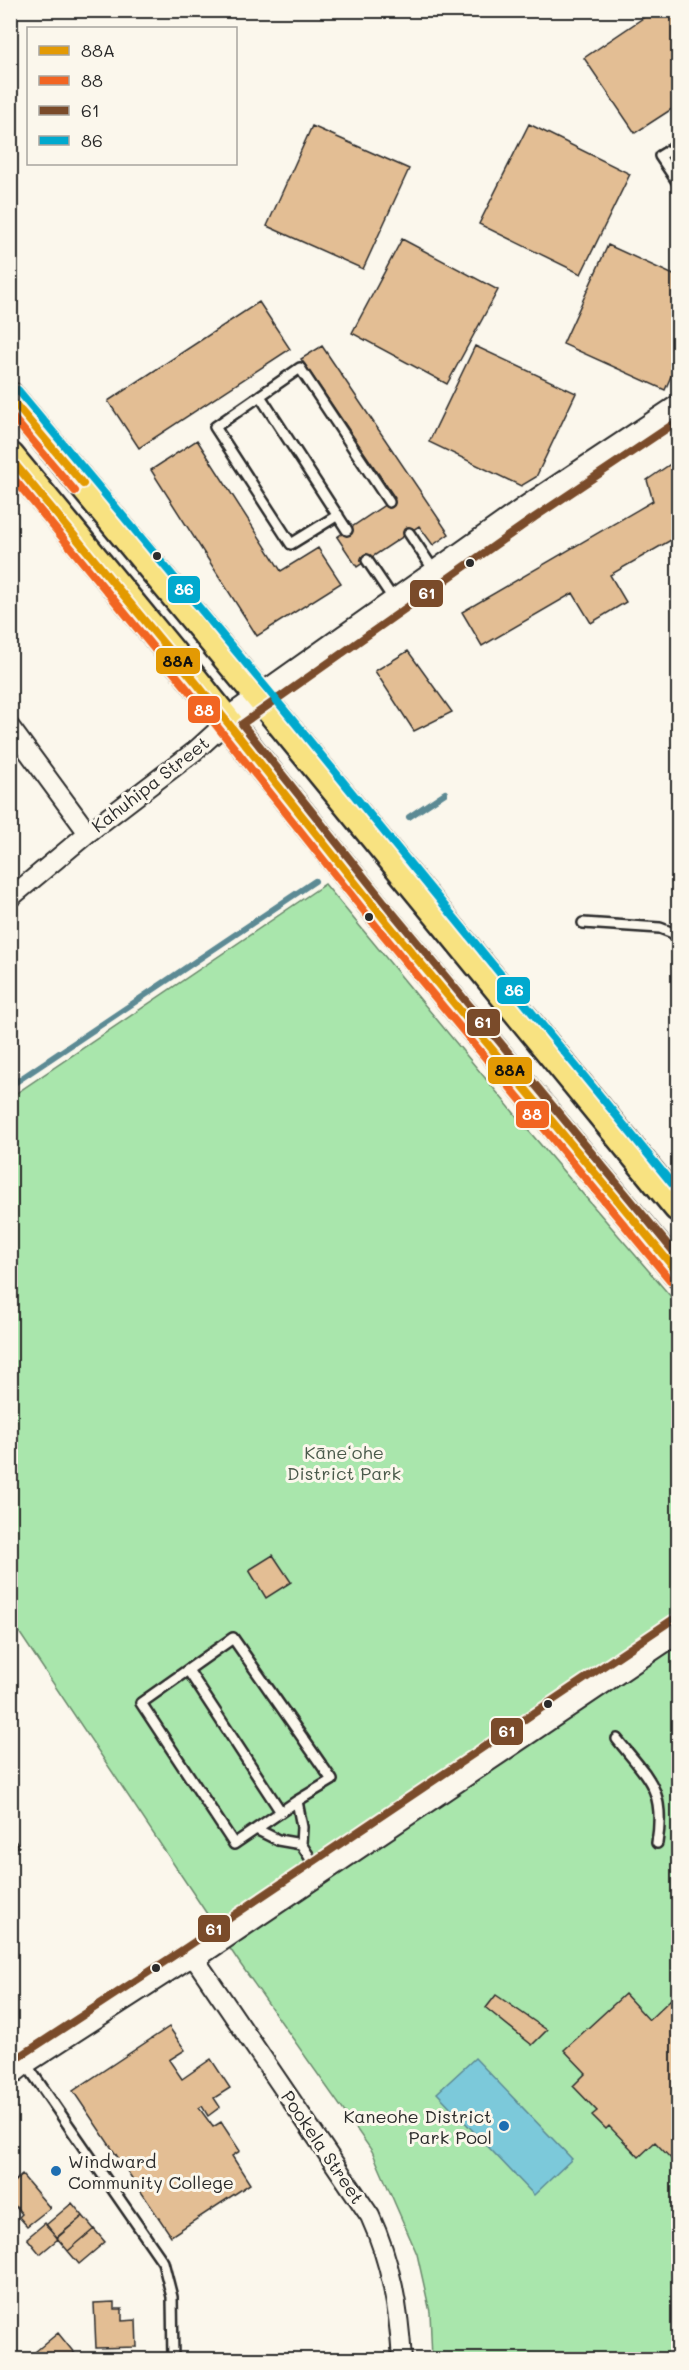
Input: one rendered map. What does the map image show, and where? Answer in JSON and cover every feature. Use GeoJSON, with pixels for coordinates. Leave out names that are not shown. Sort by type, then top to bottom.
{"type":"FeatureCollection","features":[{"type":"Feature","properties":{"kind":"main road"},"geometry":{"type":"LineString","coordinates":[[10,397],[260,697],[678,1207]]}},
{"type":"Feature","properties":{"kind":"main road"},"geometry":{"type":"LineString","coordinates":[[10,457],[227,722],[384,919],[678,1273]]}},
{"type":"Feature","properties":{"kind":"street","name":"Kahuhipa Street"},"geometry":{"type":"LineString","coordinates":[[10,898],[260,697],[530,508],[678,409]]}},
{"type":"Feature","properties":{"kind":"street"},"geometry":{"type":"LineString","coordinates":[[10,727],[88,833]]}},
{"type":"Feature","properties":{"kind":"street"},"geometry":{"type":"LineString","coordinates":[[10,2077],[26,2064],[193,1956],[678,1629]]}},
{"type":"Feature","properties":{"kind":"street","name":"Pookela Street"},"geometry":{"type":"LineString","coordinates":[[193,1956],[370,2216],[380,2238],[394,2287],[399,2316],[402,2360]]}},
{"type":"Feature","properties":{"kind":"lane"},"geometry":{"type":"LineString","coordinates":[[678,145],[660,156],[678,183]]}},
{"type":"Feature","properties":{"kind":"lane"},"geometry":{"type":"LineString","coordinates":[[338,515],[291,544],[215,427],[300,368],[389,502]]}},
{"type":"Feature","properties":{"kind":"lane"},"geometry":{"type":"LineString","coordinates":[[260,396],[347,530]]}},
{"type":"Feature","properties":{"kind":"lane"},"geometry":{"type":"LineString","coordinates":[[409,532],[436,574]]}},
{"type":"Feature","properties":{"kind":"lane"},"geometry":{"type":"LineString","coordinates":[[367,560],[396,603]]}},
{"type":"Feature","properties":{"kind":"lane"},"geometry":{"type":"LineString","coordinates":[[583,923],[660,928],[674,933],[678,939]]}},
{"type":"Feature","properties":{"kind":"lane"},"geometry":{"type":"LineString","coordinates":[[233,1638],[332,1780],[234,1844],[141,1703],[188,1670],[233,1638]]}},
{"type":"Feature","properties":{"kind":"lane"},"geometry":{"type":"LineString","coordinates":[[188,1670],[281,1812]]}},
{"type":"Feature","properties":{"kind":"lane"},"geometry":{"type":"LineString","coordinates":[[617,1738],[646,1775],[659,1800],[661,1822],[657,1843]]}},
{"type":"Feature","properties":{"kind":"lane"},"geometry":{"type":"LineString","coordinates":[[297,1801],[302,1827],[301,1844],[319,1871]]}},
{"type":"Feature","properties":{"kind":"lane"},"geometry":{"type":"LineString","coordinates":[[256,1829],[278,1840],[301,1844]]}},
{"type":"Feature","properties":{"kind":"lane"},"geometry":{"type":"LineString","coordinates":[[26,2064],[163,2262],[172,2296],[173,2360]]}},
{"type":"Feature","properties":{"kind":"green space","name":"Kāneʻohe District Park"},"geometry":{"type":"Polygon","coordinates":[[[325,884],[528,1130],[678,1305],[678,2359],[432,2359],[430,2312],[417,2254],[372,2151],[241,1965],[11,1620],[11,1097],[325,884]]]}},
{"type":"Feature","properties":{"kind":"water","name":"Kaneohe District Park Pool"},"geometry":{"type":"Polygon","coordinates":[[[475,2058],[572,2159],[534,2195],[437,2093],[475,2058]]]}},
{"type":"Feature","properties":{"kind":"building"},"geometry":{"type":"Polygon","coordinates":[[[655,10],[678,10],[678,105],[635,133],[584,58],[655,10]]]}},
{"type":"Feature","properties":{"kind":"building"},"geometry":{"type":"Polygon","coordinates":[[[529,124],[630,174],[581,274],[479,224],[529,124]]]}},
{"type":"Feature","properties":{"kind":"building"},"geometry":{"type":"Polygon","coordinates":[[[312,126],[409,169],[363,269],[267,226],[312,126]]]}},
{"type":"Feature","properties":{"kind":"building"},"geometry":{"type":"Polygon","coordinates":[[[402,239],[498,290],[447,384],[352,333],[402,239]]]}},
{"type":"Feature","properties":{"kind":"building"},"geometry":{"type":"Polygon","coordinates":[[[608,245],[678,277],[678,360],[665,390],[563,344],[608,245]]]}},
{"type":"Feature","properties":{"kind":"building"},"geometry":{"type":"Polygon","coordinates":[[[259,302],[290,349],[139,448],[108,401],[259,302]]]}},
{"type":"Feature","properties":{"kind":"building"},"geometry":{"type":"Polygon","coordinates":[[[322,346],[449,534],[433,545],[419,526],[357,567],[337,537],[395,498],[301,359],[322,346]]]}},
{"type":"Feature","properties":{"kind":"building"},"geometry":{"type":"Polygon","coordinates":[[[475,346],[576,393],[536,477],[521,486],[429,442],[475,346]]]}},
{"type":"Feature","properties":{"kind":"building"},"geometry":{"type":"Polygon","coordinates":[[[197,440],[281,571],[318,548],[341,583],[257,636],[151,470],[197,440]]]}},
{"type":"Feature","properties":{"kind":"building"},"geometry":{"type":"Polygon","coordinates":[[[678,459],[678,536],[610,575],[626,602],[591,623],[573,593],[482,646],[462,612],[653,501],[647,480],[678,459]]]}},
{"type":"Feature","properties":{"kind":"building"},"geometry":{"type":"Polygon","coordinates":[[[408,651],[452,712],[414,731],[375,671],[408,651]]]}},
{"type":"Feature","properties":{"kind":"building"},"geometry":{"type":"Polygon","coordinates":[[[273,1555],[291,1582],[266,1598],[249,1570],[273,1555]]]}},
{"type":"Feature","properties":{"kind":"building"},"geometry":{"type":"Polygon","coordinates":[[[10,1834],[19,1846],[10,1852],[10,1834]]]}},
{"type":"Feature","properties":{"kind":"building"},"geometry":{"type":"Polygon","coordinates":[[[625,1994],[649,2020],[671,1999],[678,2008],[677,2165],[655,2142],[639,2157],[609,2126],[606,2129],[592,2115],[597,2111],[573,2086],[586,2073],[564,2050],[625,1994]]]}},
{"type":"Feature","properties":{"kind":"building"},"geometry":{"type":"Polygon","coordinates":[[[496,1995],[547,2030],[532,2045],[486,2008],[496,1995]]]}},
{"type":"Feature","properties":{"kind":"building"},"geometry":{"type":"Polygon","coordinates":[[[169,2027],[185,2050],[169,2060],[182,2079],[211,2059],[230,2088],[214,2098],[220,2107],[208,2116],[202,2106],[199,2108],[213,2127],[221,2122],[240,2151],[232,2156],[250,2184],[171,2236],[73,2091],[169,2027]]]}},
{"type":"Feature","properties":{"kind":"building"},"geometry":{"type":"Polygon","coordinates":[[[22,2175],[50,2208],[27,2226],[19,2217],[22,2214],[10,2200],[10,2185],[22,2175]]]}},
{"type":"Feature","properties":{"kind":"building"},"geometry":{"type":"Polygon","coordinates":[[[72,2203],[83,2216],[57,2237],[46,2225],[72,2203]]]}},
{"type":"Feature","properties":{"kind":"building"},"geometry":{"type":"Polygon","coordinates":[[[83,2216],[94,2229],[68,2251],[57,2238],[83,2216]]]}},
{"type":"Feature","properties":{"kind":"building"},"geometry":{"type":"Polygon","coordinates":[[[45,2223],[58,2239],[40,2254],[27,2238],[45,2223]]]}},
{"type":"Feature","properties":{"kind":"building"},"geometry":{"type":"Polygon","coordinates":[[[94,2229],[105,2242],[79,2264],[68,2251],[94,2229]]]}},
{"type":"Feature","properties":{"kind":"building"},"geometry":{"type":"Polygon","coordinates":[[[114,2302],[114,2309],[122,2309],[122,2321],[136,2320],[137,2347],[96,2348],[94,2303],[114,2302]]]}},
{"type":"Feature","properties":{"kind":"building"},"geometry":{"type":"Polygon","coordinates":[[[58,2333],[80,2360],[33,2360],[30,2356],[58,2333]]]}},
{"type":"Feature","properties":{"kind":"building"},"geometry":{"type":"Polygon","coordinates":[[[131,2354],[131,2360],[108,2360],[108,2355],[131,2354]]]}},
{"type":"Feature","properties":{"kind":"waterway"},"geometry":{"type":"LineString","coordinates":[[409,817],[445,793]]}},
{"type":"Feature","properties":{"kind":"waterway"},"geometry":{"type":"LineString","coordinates":[[10,1086],[315,881]]}},
{"type":"Feature","properties":{"kind":"transit line","name":"86"},"geometry":{"type":"LineString","coordinates":[[18,390],[268,690],[678,1191]]}},
{"type":"Feature","properties":{"kind":"transit line","name":"88A"},"geometry":{"type":"LineString","coordinates":[[10,398],[83,484]]}},
{"type":"Feature","properties":{"kind":"transit line","name":"88"},"geometry":{"type":"LineString","coordinates":[[10,414],[75,491]]}},
{"type":"Feature","properties":{"kind":"transit line","name":"61"},"geometry":{"type":"LineString","coordinates":[[678,421],[535,517],[242,724],[392,912],[678,1257]]}},
{"type":"Feature","properties":{"kind":"transit line","name":"88A"},"geometry":{"type":"LineString","coordinates":[[10,458],[197,684],[384,919],[678,1273]]}},
{"type":"Feature","properties":{"kind":"transit line","name":"88"},"geometry":{"type":"LineString","coordinates":[[10,474],[189,691],[376,926],[670,1280]]}},
{"type":"Feature","properties":{"kind":"transit line","name":"61"},"geometry":{"type":"LineString","coordinates":[[10,2063],[187,1947],[672,1620]]}},
{"type":"Feature","properties":{"kind":"place","name":"Kaneohe District Park Pool"},"geometry":{"type":"Point","coordinates":[504,2126]}},
{"type":"Feature","properties":{"kind":"place","name":"Windward Community College"},"geometry":{"type":"Point","coordinates":[56,2171]}}]}
